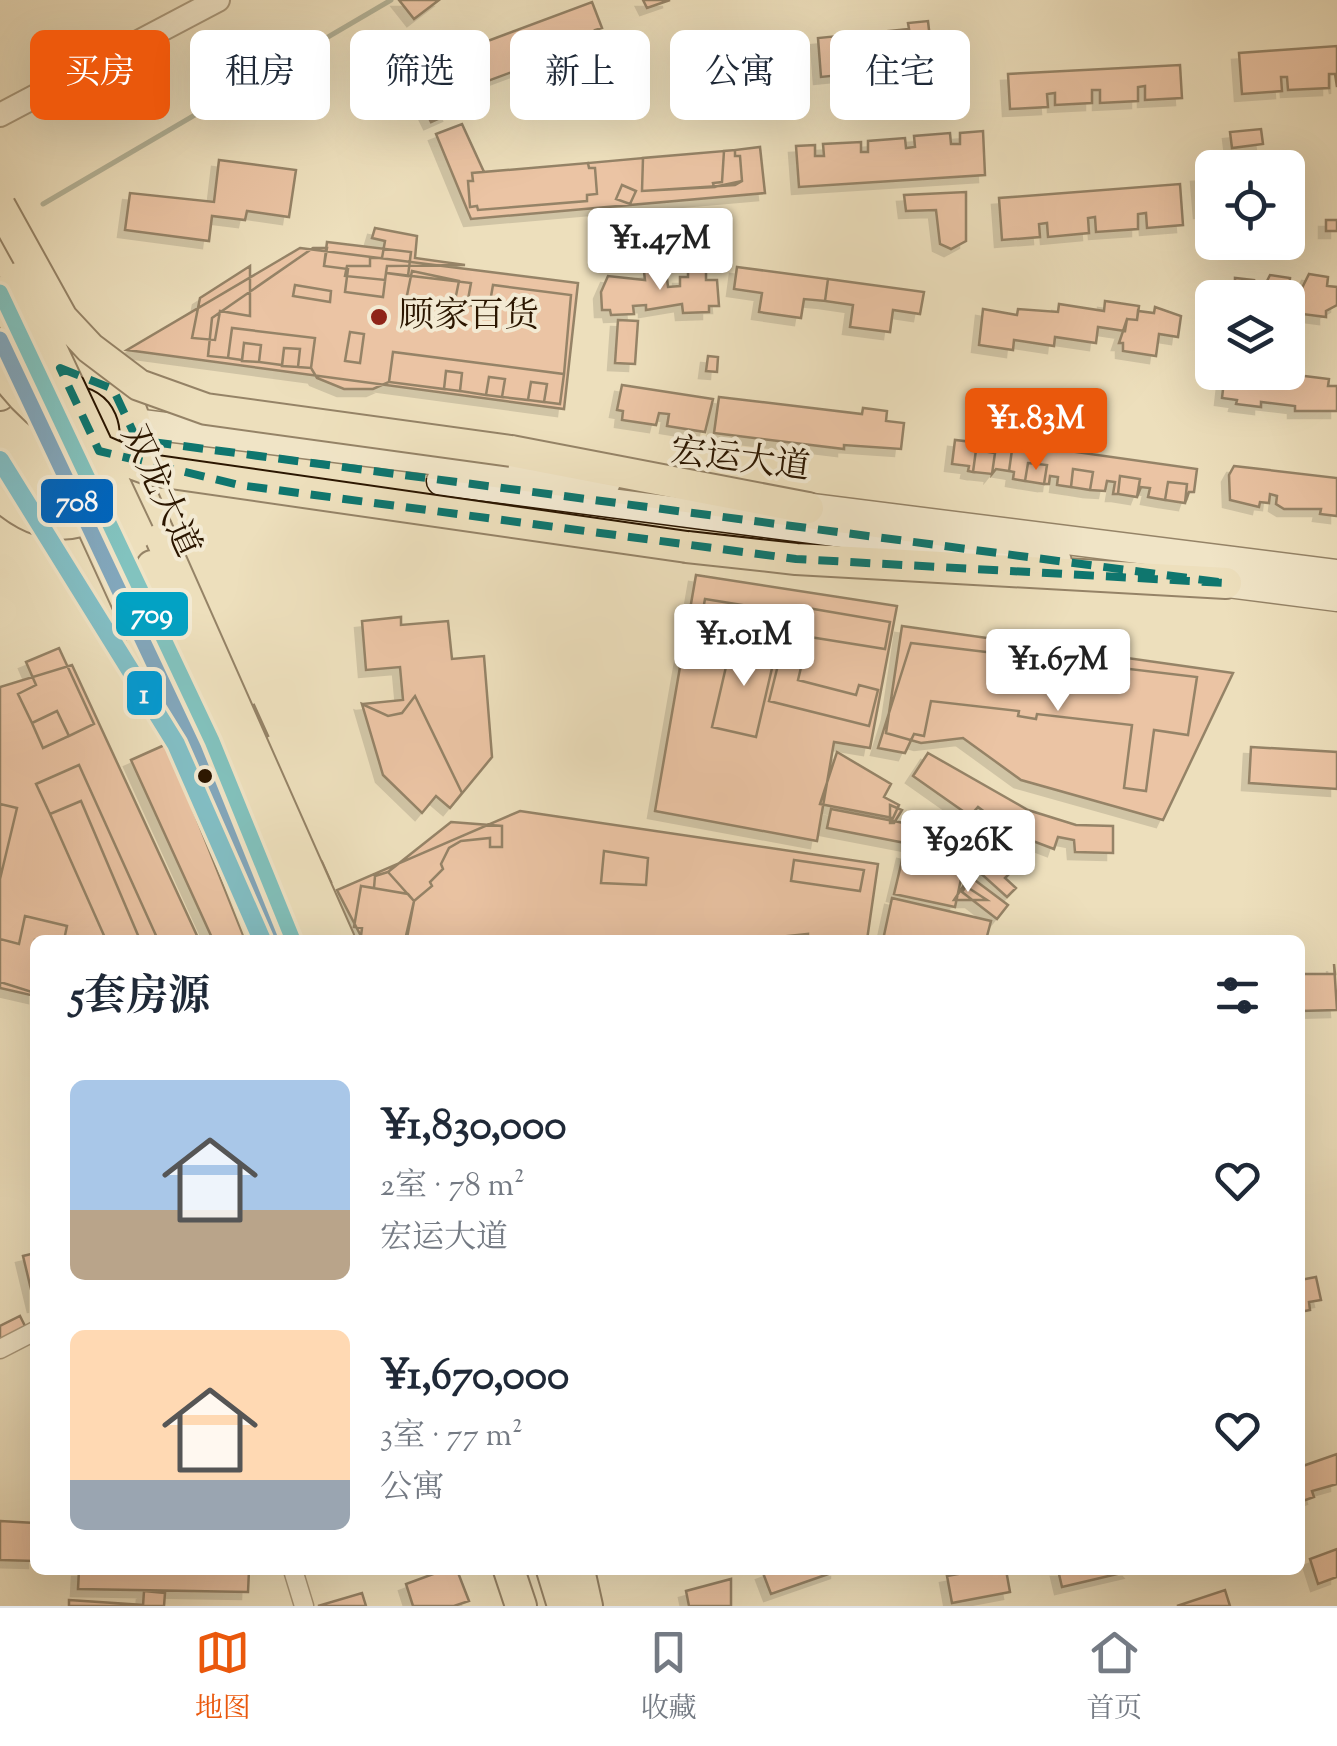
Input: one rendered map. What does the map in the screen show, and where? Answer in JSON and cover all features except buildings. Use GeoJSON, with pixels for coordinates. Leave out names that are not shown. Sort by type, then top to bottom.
{"type":"FeatureCollection","features":[{"type":"Feature","properties":{"kind":"highway"},"geometry":{"type":"LineString","coordinates":[[0,205],[73,368]]}},
{"type":"Feature","properties":{"kind":"highway"},"geometry":{"type":"LineString","coordinates":[[0,205],[62,318],[90,348],[139,385],[206,409],[510,451],[808,508]]}},
{"type":"Feature","properties":{"kind":"highway","name":"双龙大道"},"geometry":{"type":"LineString","coordinates":[[0,245],[138,534],[310,935]]}},
{"type":"Feature","properties":{"kind":"highway","name":"双龙大道"},"geometry":{"type":"LineString","coordinates":[[0,292],[212,741],[291,935]]}},
{"type":"Feature","properties":{"kind":"highway"},"geometry":{"type":"LineString","coordinates":[[0,367],[41,416],[85,446],[150,470],[687,547],[814,560],[1226,583]]}},
{"type":"Feature","properties":{"kind":"highway"},"geometry":{"type":"LineString","coordinates":[[0,394],[24,375],[48,368],[73,368],[113,389],[135,432],[132,473],[107,506],[88,517],[43,521],[20,512],[0,496]]}},
{"type":"Feature","properties":{"kind":"highway","name":"双龙大道"},"geometry":{"type":"LineString","coordinates":[[132,473],[337,935]]}},
{"type":"Feature","properties":{"kind":"highway"},"geometry":{"type":"LineString","coordinates":[[88,517],[130,609],[260,935]]}},
{"type":"Feature","properties":{"kind":"highway"},"geometry":{"type":"LineString","coordinates":[[510,1575],[520,1606]]}},
{"type":"Feature","properties":{"kind":"highway"},"geometry":{"type":"LineString","coordinates":[[525,1575],[534,1606]]}},
{"type":"Feature","properties":{"kind":"highway"},"geometry":{"type":"LineString","coordinates":[[553,1575],[562,1606]]}},
{"type":"Feature","properties":{"kind":"highway"},"geometry":{"type":"LineString","coordinates":[[581,1575],[587,1606]]}},
{"type":"Feature","properties":{"kind":"main road","name":"宏运大道"},"geometry":{"type":"LineString","coordinates":[[135,432],[808,508],[1337,574]]}},
{"type":"Feature","properties":{"kind":"main road","name":"宏运大道"},"geometry":{"type":"LineString","coordinates":[[135,432],[1337,597]]}},
{"type":"Feature","properties":{"kind":"street"},"geometry":{"type":"LineString","coordinates":[[0,115],[218,0]]}},
{"type":"Feature","properties":{"kind":"street"},"geometry":{"type":"LineString","coordinates":[[0,1348],[30,1334]]}},
{"type":"Feature","properties":{"kind":"street"},"geometry":{"type":"LineString","coordinates":[[295,1575],[304,1606]]}},
{"type":"Feature","properties":{"kind":"highlighted area"},"geometry":{"type":"Polygon","coordinates":[[[60,368],[113,389],[137,440],[1226,583],[796,559],[239,485],[99,451],[60,368]]]}},
{"type":"Feature","properties":{"kind":"waterway"},"geometry":{"type":"LineString","coordinates":[[43,204],[391,0]]}},
{"type":"Feature","properties":{"kind":"transit line","name":"709"},"geometry":{"type":"LineString","coordinates":[[0,292],[212,741],[291,935]]}},
{"type":"Feature","properties":{"kind":"transit line","name":"708"},"geometry":{"type":"LineString","coordinates":[[0,339],[194,749],[269,935]]}},
{"type":"Feature","properties":{"kind":"transit line","name":"1"},"geometry":{"type":"LineString","coordinates":[[0,460],[176,744],[260,935]]}},
{"type":"Feature","properties":{"kind":"place","name":"顾家百货"},"geometry":{"type":"Point","coordinates":[379,317]}}]}
